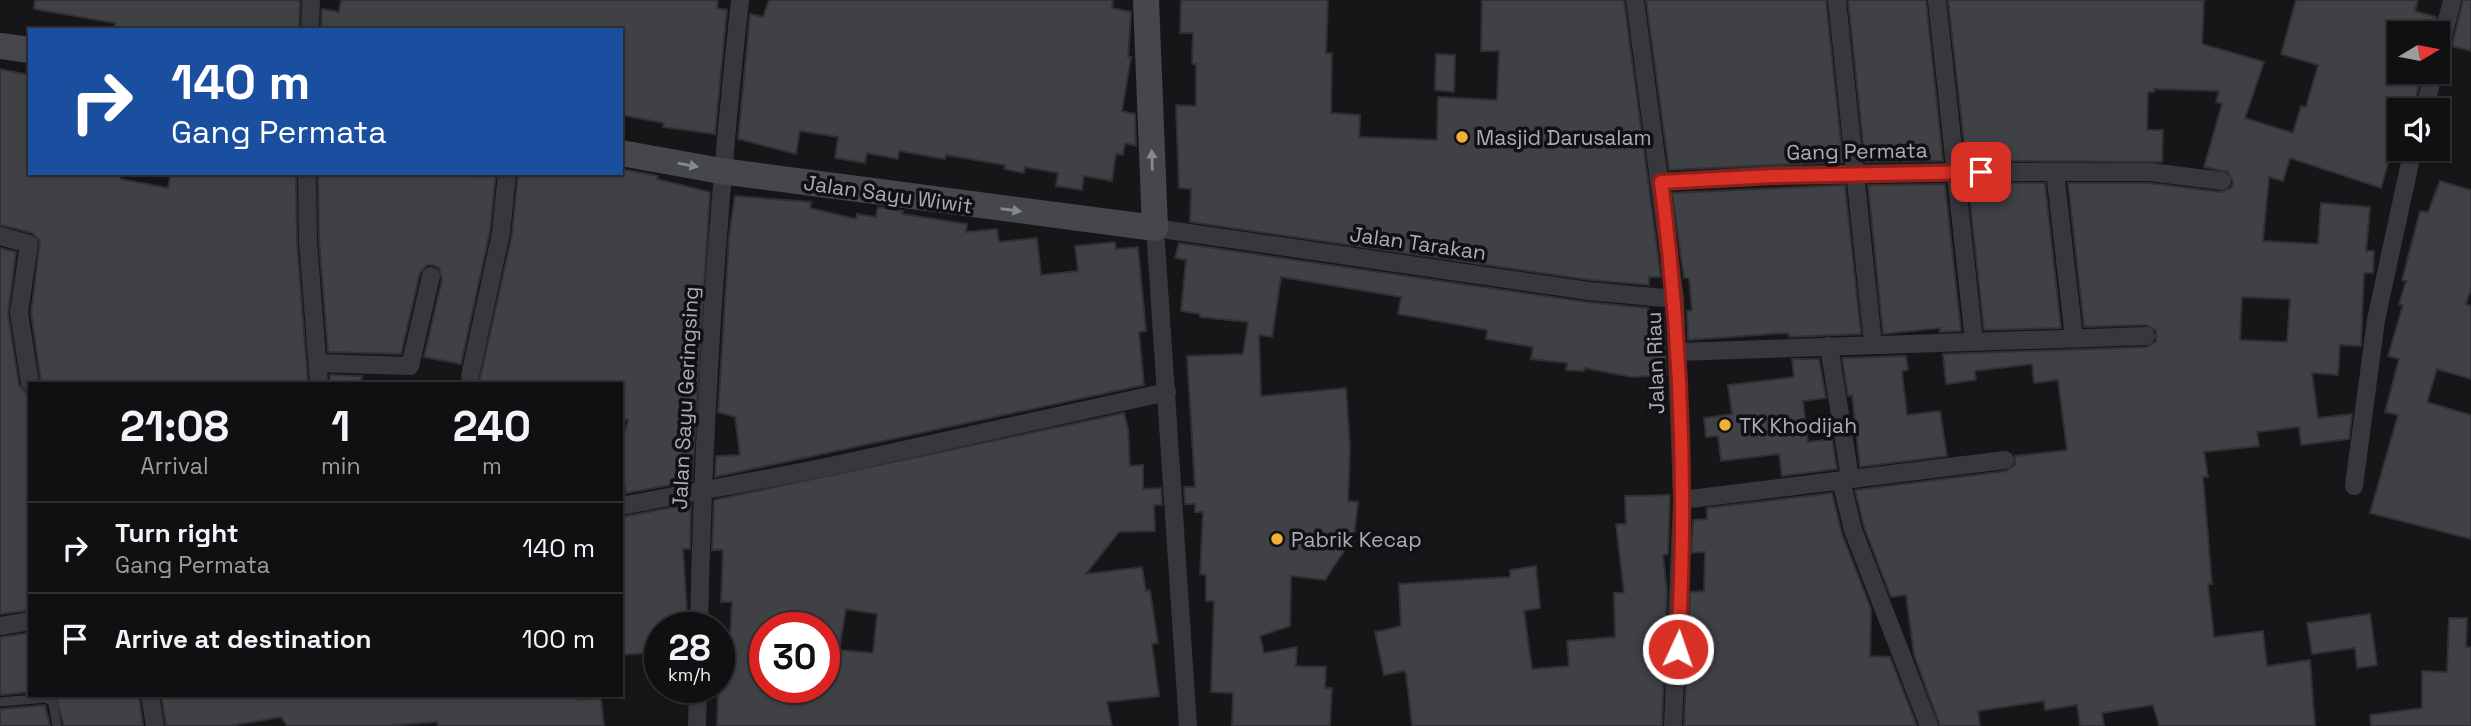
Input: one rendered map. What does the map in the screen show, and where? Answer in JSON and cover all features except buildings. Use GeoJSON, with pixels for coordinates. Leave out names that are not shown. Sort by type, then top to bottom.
{"type":"FeatureCollection","features":[{"type":"Feature","properties":{"kind":"main road"},"geometry":{"type":"LineString","coordinates":[[1146,0],[1155,228]]}},
{"type":"Feature","properties":{"kind":"main road"},"geometry":{"type":"LineString","coordinates":[[0,46],[28,50]]}},
{"type":"Feature","properties":{"kind":"main road","name":"Jalan Sayu Wiwit"},"geometry":{"type":"LineString","coordinates":[[623,153],[721,171],[1155,228]]}},
{"type":"Feature","properties":{"kind":"street"},"geometry":{"type":"LineString","coordinates":[[310,28],[312,0]]}},
{"type":"Feature","properties":{"kind":"street","name":"Jalan Sayu Geringsing"},"geometry":{"type":"LineString","coordinates":[[699,612],[702,489],[721,171],[740,0]]}},
{"type":"Feature","properties":{"kind":"street","name":"Jalan Riau"},"geometry":{"type":"LineString","coordinates":[[1634,0],[1661,182],[1675,299],[1678,352],[1682,500],[1674,726]]}},
{"type":"Feature","properties":{"kind":"street"},"geometry":{"type":"LineString","coordinates":[[1837,0],[1873,344]]}},
{"type":"Feature","properties":{"kind":"street"},"geometry":{"type":"LineString","coordinates":[[1937,0],[1973,341]]}},
{"type":"Feature","properties":{"kind":"street"},"geometry":{"type":"LineString","coordinates":[[2447,21],[2452,0]]}},
{"type":"Feature","properties":{"kind":"street"},"geometry":{"type":"LineString","coordinates":[[2354,486],[2376,320],[2410,161]]}},
{"type":"Feature","properties":{"kind":"street","name":"Gang Permata"},"geometry":{"type":"LineString","coordinates":[[1661,182],[1956,172],[2170,175],[2221,181]]}},
{"type":"Feature","properties":{"kind":"street"},"geometry":{"type":"LineString","coordinates":[[2055,172],[2074,338]]}},
{"type":"Feature","properties":{"kind":"street"},"geometry":{"type":"LineString","coordinates":[[307,175],[308,242],[319,382]]}},
{"type":"Feature","properties":{"kind":"street"},"geometry":{"type":"LineString","coordinates":[[470,376],[500,233],[507,175]]}},
{"type":"Feature","properties":{"kind":"street"},"geometry":{"type":"LineString","coordinates":[[1155,228],[1188,726]]}},
{"type":"Feature","properties":{"kind":"street","name":"Jalan Tarakan"},"geometry":{"type":"LineString","coordinates":[[1155,228],[1589,291],[1675,299]]}},
{"type":"Feature","properties":{"kind":"street"},"geometry":{"type":"LineString","coordinates":[[0,236],[29,244],[19,313],[30,382]]}},
{"type":"Feature","properties":{"kind":"street"},"geometry":{"type":"LineString","coordinates":[[318,363],[410,366],[430,276]]}},
{"type":"Feature","properties":{"kind":"street"},"geometry":{"type":"LineString","coordinates":[[1678,352],[2146,336]]}},
{"type":"Feature","properties":{"kind":"street"},"geometry":{"type":"LineString","coordinates":[[1829,346],[1853,530],[1929,726]]}},
{"type":"Feature","properties":{"kind":"street"},"geometry":{"type":"LineString","coordinates":[[623,506],[817,469],[1167,392]]}},
{"type":"Feature","properties":{"kind":"street"},"geometry":{"type":"LineString","coordinates":[[1682,500],[2005,460]]}},
{"type":"Feature","properties":{"kind":"street"},"geometry":{"type":"LineString","coordinates":[[0,626],[28,621]]}},
{"type":"Feature","properties":{"kind":"street"},"geometry":{"type":"LineString","coordinates":[[150,697],[155,726]]}},
{"type":"Feature","properties":{"kind":"street"},"geometry":{"type":"LineString","coordinates":[[697,726],[698,703]]}},
{"type":"Feature","properties":{"kind":"lane"},"geometry":{"type":"LineString","coordinates":[[0,702],[47,698],[53,703],[57,726]]}},
{"type":"Feature","properties":{"kind":"place","name":"Masjid Darusalam"},"geometry":{"type":"Point","coordinates":[1462,137]}},
{"type":"Feature","properties":{"kind":"place","name":"TK Khodijah"},"geometry":{"type":"Point","coordinates":[1725,425]}},
{"type":"Feature","properties":{"kind":"place","name":"Pabrik Kecap"},"geometry":{"type":"Point","coordinates":[1277,539]}},
{"type":"Feature","properties":{"kind":"route"},"geometry":{"type":"LineString","coordinates":[[1678,649],[1682,500],[1678,352],[1675,299],[1661,182],[1774,176],[1981,172]]}}]}
